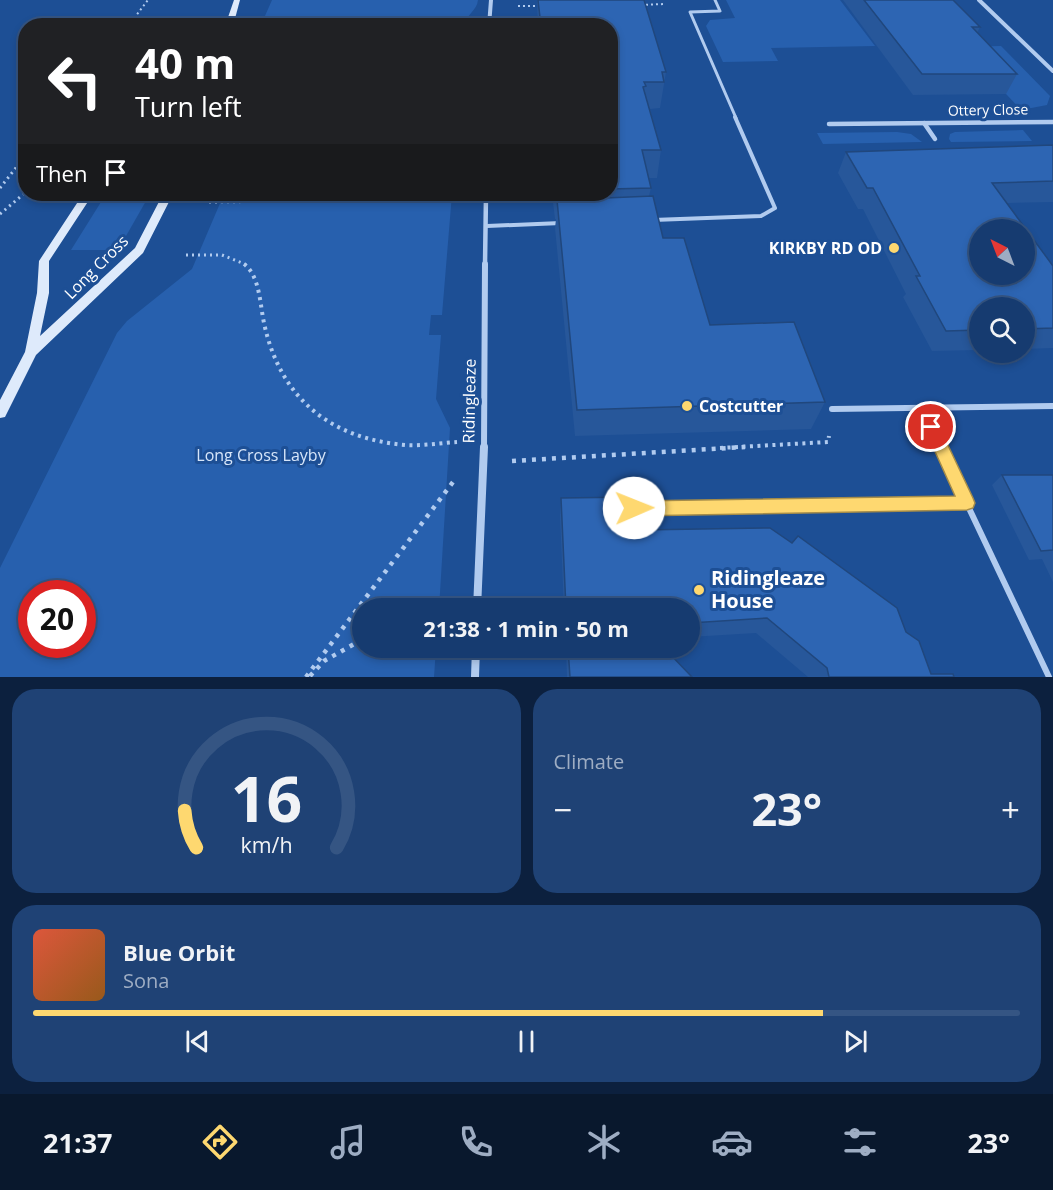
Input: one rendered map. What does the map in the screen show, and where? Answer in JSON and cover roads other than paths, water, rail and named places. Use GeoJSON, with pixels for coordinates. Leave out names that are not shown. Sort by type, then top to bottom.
{"type":"FeatureCollection","features":[{"type":"Feature","properties":{"kind":"street"},"geometry":{"type":"LineString","coordinates":[[231,18],[237,0]]}},
{"type":"Feature","properties":{"kind":"street"},"geometry":{"type":"LineString","coordinates":[[490,18],[491,0]]}},
{"type":"Feature","properties":{"kind":"street"},"geometry":{"type":"LineString","coordinates":[[979,0],[1053,71]]}},
{"type":"Feature","properties":{"kind":"street","name":"Ottery Close"},"geometry":{"type":"LineString","coordinates":[[829,124],[1053,122]]}},
{"type":"Feature","properties":{"kind":"street","name":"Ottery Close"},"geometry":{"type":"LineString","coordinates":[[924,123],[935,140]]}},
{"type":"Feature","properties":{"kind":"street","name":"Long Cross"},"geometry":{"type":"LineString","coordinates":[[0,413],[31,352],[43,293],[44,261],[83,201]]}},
{"type":"Feature","properties":{"kind":"street","name":"Long Cross"},"geometry":{"type":"LineString","coordinates":[[31,352],[139,250],[164,201]]}},
{"type":"Feature","properties":{"kind":"street","name":"Ridingleaze"},"geometry":{"type":"LineString","coordinates":[[477,598],[484,440],[486,201]]}},
{"type":"Feature","properties":{"kind":"street"},"geometry":{"type":"LineString","coordinates":[[832,409],[1053,406]]}},
{"type":"Feature","properties":{"kind":"street"},"geometry":{"type":"LineString","coordinates":[[475,677],[476,658]]}},
{"type":"Feature","properties":{"kind":"lane"},"geometry":{"type":"LineString","coordinates":[[642,220],[761,216],[775,208],[690,12],[720,11],[715,0]]}},
{"type":"Feature","properties":{"kind":"lane"},"geometry":{"type":"LineString","coordinates":[[487,226],[571,223]]}},
{"type":"Feature","properties":{"kind":"lane"},"geometry":{"type":"LineString","coordinates":[[922,408],[1049,677]]}},
{"type":"Feature","properties":{"kind":"lane"},"geometry":{"type":"LineString","coordinates":[[634,508],[967,503]]}},
{"type":"Feature","properties":{"kind":"place","name":"KIRKBY RD OD"},"geometry":{"type":"Point","coordinates":[894,248]}},
{"type":"Feature","properties":{"kind":"place","name":"Costcutter"},"geometry":{"type":"Point","coordinates":[687,406]}},
{"type":"Feature","properties":{"kind":"place","name":"Ridingleaze House"},"geometry":{"type":"Point","coordinates":[699,590]}},
{"type":"Feature","properties":{"kind":"park label","name":"Long Cross Layby"},"geometry":{"type":"Point","coordinates":[261,455]}}]}
